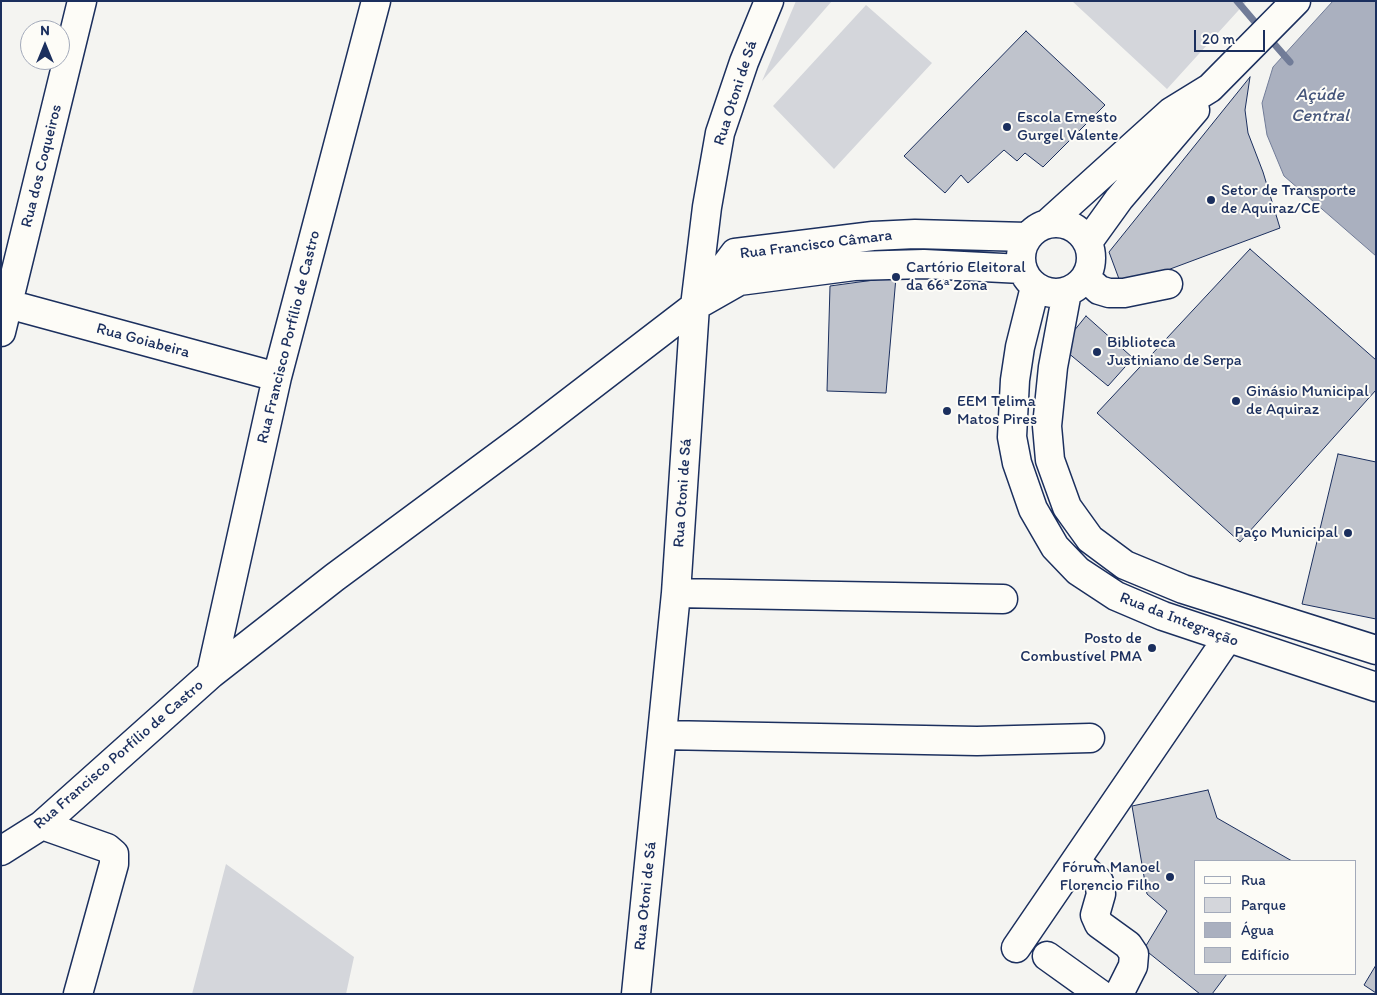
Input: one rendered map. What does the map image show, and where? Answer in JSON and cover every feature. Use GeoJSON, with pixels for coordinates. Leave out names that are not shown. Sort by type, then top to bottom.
{"type":"FeatureCollection","features":[{"type":"Feature","properties":{"kind":"street","name":"Rua dos Coqueiros"},"geometry":{"type":"LineString","coordinates":[[1,332],[82,1]]}},
{"type":"Feature","properties":{"kind":"street","name":"Rua Francisco Porfílio de Castro"},"geometry":{"type":"LineString","coordinates":[[211,674],[277,377],[376,1]]}},
{"type":"Feature","properties":{"kind":"street","name":"Rua Otoni de Sá"},"geometry":{"type":"LineString","coordinates":[[636,994],[676,593],[695,306],[707,206],[720,133],[744,62],[769,1]]}},
{"type":"Feature","properties":{"kind":"street"},"geometry":{"type":"LineString","coordinates":[[1168,284],[1124,293],[1109,293],[1076,285],[1051,293],[1028,278],[1022,247],[1037,231],[1171,112],[1210,88],[1288,11]]}},
{"type":"Feature","properties":{"kind":"street"},"geometry":{"type":"LineString","coordinates":[[1088,242],[1119,199],[1203,101],[1210,88]]}},
{"type":"Feature","properties":{"kind":"street"},"geometry":{"type":"LineString","coordinates":[[1037,231],[1070,226],[1081,233],[1088,242],[1091,254],[1090,267],[1076,285]]}},
{"type":"Feature","properties":{"kind":"street","name":"Rua Francisco Câmara"},"geometry":{"type":"LineString","coordinates":[[695,306],[735,253],[873,236],[1037,231]]}},
{"type":"Feature","properties":{"kind":"street","name":"Rua Francisco Câmara"},"geometry":{"type":"LineString","coordinates":[[695,306],[739,281],[854,266],[924,264],[1028,278]]}},
{"type":"Feature","properties":{"kind":"street","name":"Rua da Integração"},"geometry":{"type":"LineString","coordinates":[[1028,278],[1016,372],[1012,437],[1017,463],[1033,509],[1055,547],[1078,571],[1116,596],[1163,616],[1227,639],[1376,687]]}},
{"type":"Feature","properties":{"kind":"street","name":"Rua da Integração"},"geometry":{"type":"LineString","coordinates":[[1076,285],[1053,367],[1048,426],[1050,460],[1066,506],[1090,539],[1125,565],[1183,589],[1376,650]]}},
{"type":"Feature","properties":{"kind":"street","name":"Rua Goiabeira"},"geometry":{"type":"LineString","coordinates":[[8,304],[277,377]]}},
{"type":"Feature","properties":{"kind":"street","name":"Rua Francisco Porfílio de Castro"},"geometry":{"type":"LineString","coordinates":[[1,851],[42,825],[211,674],[335,577],[527,435],[695,306]]}},
{"type":"Feature","properties":{"kind":"street"},"geometry":{"type":"LineString","coordinates":[[676,593],[1003,599]]}},
{"type":"Feature","properties":{"kind":"street"},"geometry":{"type":"LineString","coordinates":[[1016,948],[1227,639]]}},
{"type":"Feature","properties":{"kind":"street"},"geometry":{"type":"LineString","coordinates":[[662,736],[977,741],[1090,738]]}},
{"type":"Feature","properties":{"kind":"street"},"geometry":{"type":"LineString","coordinates":[[42,825],[107,848],[114,854],[114,864],[78,994]]}},
{"type":"Feature","properties":{"kind":"street"},"geometry":{"type":"LineString","coordinates":[[1075,862],[1099,882],[1101,894],[1095,915],[1099,924],[1128,945],[1134,954],[1133,966],[1119,994]]}},
{"type":"Feature","properties":{"kind":"street"},"geometry":{"type":"LineString","coordinates":[[1047,956],[1100,994]]}},
{"type":"Feature","properties":{"kind":"green space"},"geometry":{"type":"Polygon","coordinates":[[[796,1],[832,1],[762,81],[796,1]]]}},
{"type":"Feature","properties":{"kind":"green space"},"geometry":{"type":"Polygon","coordinates":[[[1072,1],[1247,1],[1167,89],[1072,1]]]}},
{"type":"Feature","properties":{"kind":"green space"},"geometry":{"type":"Polygon","coordinates":[[[866,5],[932,63],[834,169],[773,106],[866,5]]]}},
{"type":"Feature","properties":{"kind":"green space"},"geometry":{"type":"Polygon","coordinates":[[[226,864],[354,957],[346,994],[192,994],[226,864]]]}},
{"type":"Feature","properties":{"kind":"water","name":"Açúde Central"},"geometry":{"type":"Polygon","coordinates":[[[1333,1],[1376,1],[1376,256],[1284,176],[1267,135],[1262,103],[1273,67],[1333,1]]]}},
{"type":"Feature","properties":{"kind":"building","name":"Escola Ernesto Gurgel Valente"},"geometry":{"type":"Polygon","coordinates":[[[1026,31],[1105,105],[1043,167],[1025,153],[1017,161],[1004,150],[968,183],[961,175],[945,193],[904,156],[1026,31]]]}},
{"type":"Feature","properties":{"kind":"building","name":"Setor de Transporte de Aquiraz/CE"},"geometry":{"type":"Polygon","coordinates":[[[1250,77],[1245,110],[1248,133],[1263,172],[1280,228],[1122,287],[1109,252],[1250,77]]]}},
{"type":"Feature","properties":{"kind":"building","name":"Ginásio Municipal de Aquiraz"},"geometry":{"type":"Polygon","coordinates":[[[1250,249],[1376,360],[1376,390],[1240,542],[1097,413],[1250,249]]]}},
{"type":"Feature","properties":{"kind":"building"},"geometry":{"type":"Polygon","coordinates":[[[896,277],[886,393],[827,391],[830,286],[896,277]]]}},
{"type":"Feature","properties":{"kind":"building","name":"Biblioteca Justiniano de Serpa"},"geometry":{"type":"Polygon","coordinates":[[[1086,316],[1133,358],[1108,386],[1061,347],[1086,316]]]}},
{"type":"Feature","properties":{"kind":"building","name":"Paço Municipal"},"geometry":{"type":"Polygon","coordinates":[[[1338,454],[1376,462],[1376,619],[1302,604],[1338,454]]]}},
{"type":"Feature","properties":{"kind":"building","name":"Fórum Manoel Florencio Filho"},"geometry":{"type":"Polygon","coordinates":[[[1208,790],[1217,818],[1290,860],[1194,860],[1194,975],[1226,975],[1212,994],[1200,994],[1144,949],[1167,911],[1147,894],[1132,806],[1208,790]]]}},
{"type":"Feature","properties":{"kind":"building"},"geometry":{"type":"Polygon","coordinates":[[[1376,965],[1376,993],[1364,985],[1376,965]]]}},
{"type":"Feature","properties":{"kind":"waterway"},"geometry":{"type":"LineString","coordinates":[[1237,1],[1260,28]]}},
{"type":"Feature","properties":{"kind":"waterway"},"geometry":{"type":"LineString","coordinates":[[1269,38],[1290,62]]}},
{"type":"Feature","properties":{"kind":"place","name":"Escola Ernesto Gurgel Valente"},"geometry":{"type":"Point","coordinates":[1007,127]}},
{"type":"Feature","properties":{"kind":"place","name":"Setor de Transporte de Aquiraz/CE"},"geometry":{"type":"Point","coordinates":[1211,200]}},
{"type":"Feature","properties":{"kind":"place","name":"Cartório Eleitoral da 66ª Zona"},"geometry":{"type":"Point","coordinates":[896,277]}},
{"type":"Feature","properties":{"kind":"place","name":"Biblioteca Justiniano de Serpa"},"geometry":{"type":"Point","coordinates":[1097,352]}},
{"type":"Feature","properties":{"kind":"place","name":"Ginásio Municipal de Aquiraz"},"geometry":{"type":"Point","coordinates":[1236,401]}},
{"type":"Feature","properties":{"kind":"place","name":"EEM Telima Matos Pires"},"geometry":{"type":"Point","coordinates":[947,411]}},
{"type":"Feature","properties":{"kind":"place","name":"Paço Municipal"},"geometry":{"type":"Point","coordinates":[1348,533]}},
{"type":"Feature","properties":{"kind":"place","name":"Posto de Combustível PMA"},"geometry":{"type":"Point","coordinates":[1152,648]}},
{"type":"Feature","properties":{"kind":"place","name":"Fórum Manoel Florencio Filho"},"geometry":{"type":"Point","coordinates":[1170,877]}}]}
